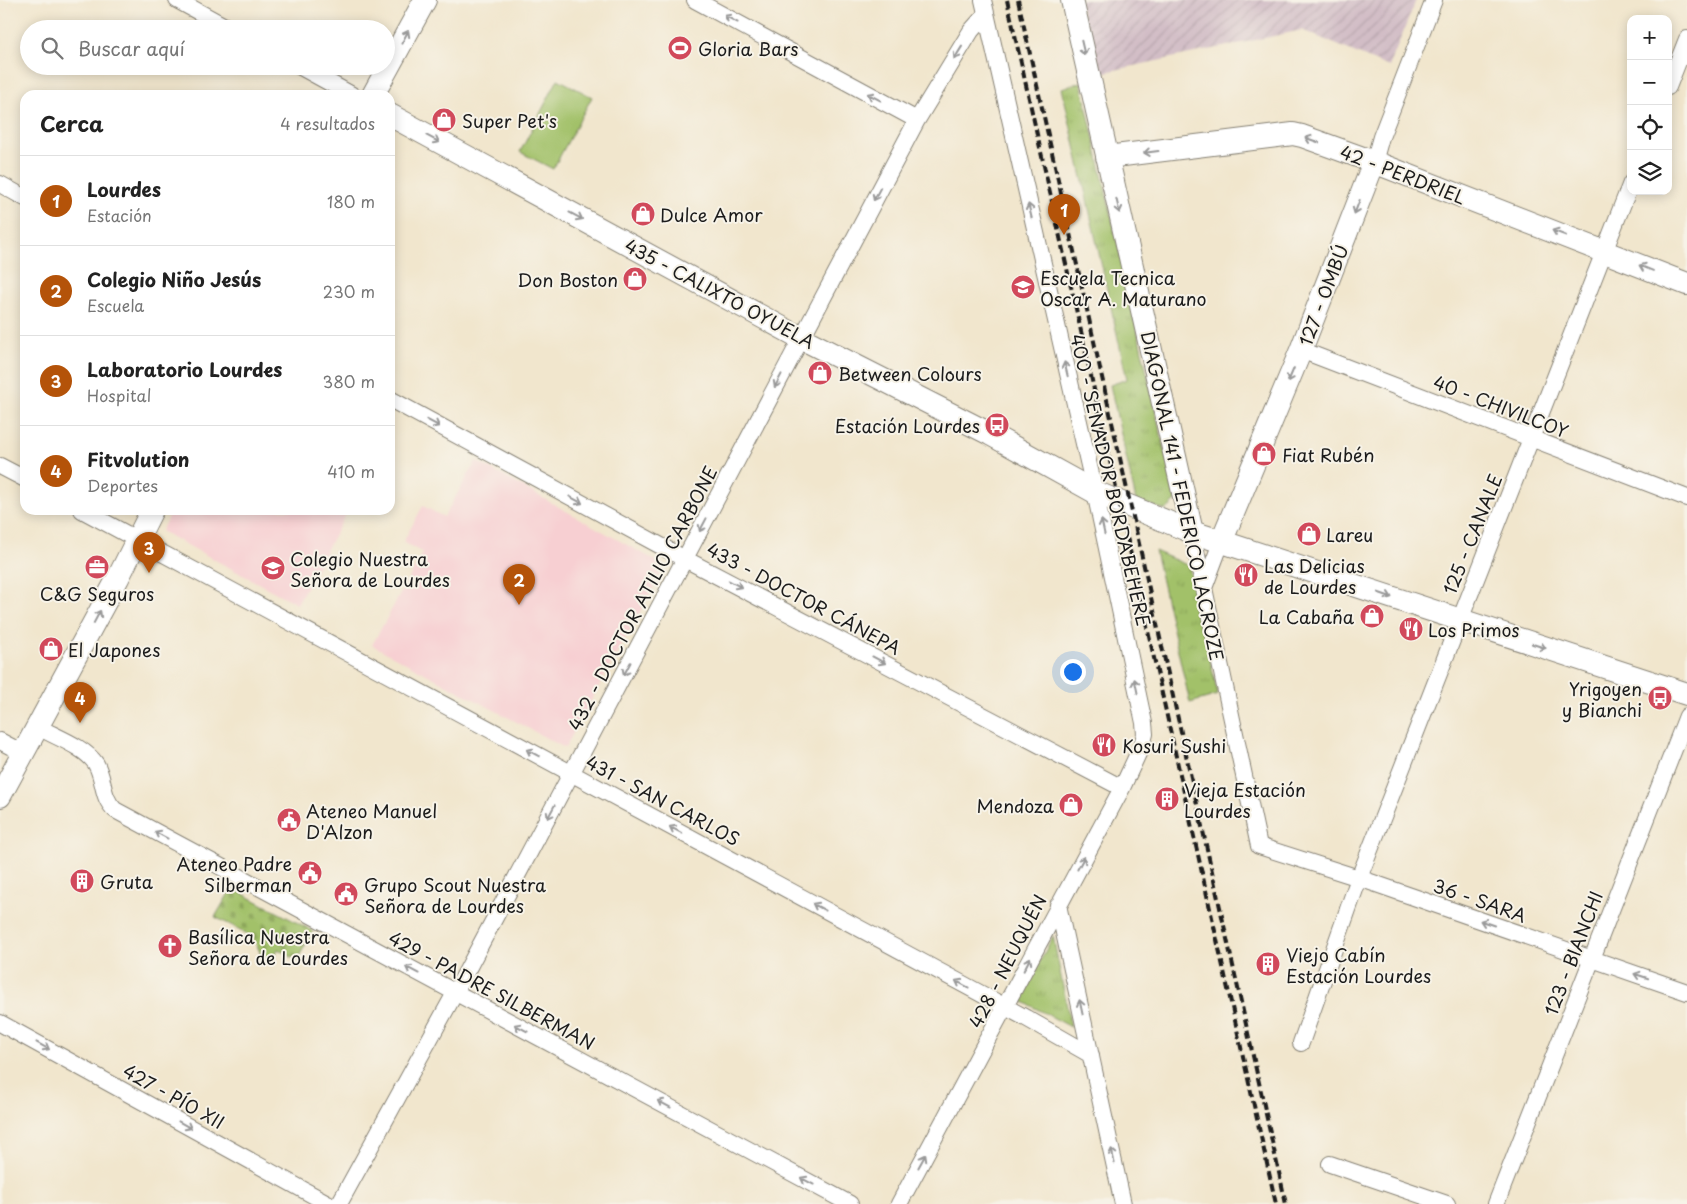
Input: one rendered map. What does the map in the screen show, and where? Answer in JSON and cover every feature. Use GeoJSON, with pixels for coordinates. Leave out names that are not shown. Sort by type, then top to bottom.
{"type":"FeatureCollection","features":[{"type":"Feature","properties":{"kind":"street"},"geometry":{"type":"LineString","coordinates":[[177,0],[214,20]]}},
{"type":"Feature","properties":{"kind":"street"},"geometry":{"type":"LineString","coordinates":[[395,55],[425,0]]}},
{"type":"Feature","properties":{"kind":"street"},"geometry":{"type":"LineString","coordinates":[[695,0],[916,120]]}},
{"type":"Feature","properties":{"kind":"street","name":"DIAGONAL 141 - FEDERICO LACROZE"},"geometry":{"type":"LineString","coordinates":[[1072,0],[1192,532],[1259,846]]}},
{"type":"Feature","properties":{"kind":"street","name":"127 - OMBÚ"},"geometry":{"type":"LineString","coordinates":[[1204,588],[1301,350],[1434,0]]}},
{"type":"Feature","properties":{"kind":"street","name":"432 - DOCTOR ATILIO CARBONE"},"geometry":{"type":"LineString","coordinates":[[339,1204],[455,993],[916,120],[984,7]]}},
{"type":"Feature","properties":{"kind":"street","name":"400 - SENADOR BORDABEHERE"},"geometry":{"type":"LineString","coordinates":[[984,7],[1095,492],[1146,734]]}},
{"type":"Feature","properties":{"kind":"street"},"geometry":{"type":"LineString","coordinates":[[1672,77],[1687,39]]}},
{"type":"Feature","properties":{"kind":"street"},"geometry":{"type":"LineString","coordinates":[[315,75],[343,90]]}},
{"type":"Feature","properties":{"kind":"street"},"geometry":{"type":"LineString","coordinates":[[376,90],[384,75]]}},
{"type":"Feature","properties":{"kind":"street","name":"435 - CALIXTO OYUELA"},"geometry":{"type":"LineString","coordinates":[[395,119],[801,338],[990,434],[1095,492],[1192,532],[1222,540],[1687,694]]}},
{"type":"Feature","properties":{"kind":"street","name":"42 - PERDRIEL"},"geometry":{"type":"LineString","coordinates":[[1107,157],[1293,134],[1374,162],[1687,284]]}},
{"type":"Feature","properties":{"kind":"street"},"geometry":{"type":"LineString","coordinates":[[0,184],[20,195]]}},
{"type":"Feature","properties":{"kind":"street","name":"125 - CANALE"},"geometry":{"type":"LineString","coordinates":[[1302,1043],[1359,878],[1627,193]]}},
{"type":"Feature","properties":{"kind":"street","name":"40 - CHIVILCOY"},"geometry":{"type":"LineString","coordinates":[[1301,350],[1687,498]]}},
{"type":"Feature","properties":{"kind":"street","name":"433 - DOCTOR CÁNEPA"},"geometry":{"type":"LineString","coordinates":[[395,403],[1122,788]]}},
{"type":"Feature","properties":{"kind":"street"},"geometry":{"type":"LineString","coordinates":[[0,466],[20,476]]}},
{"type":"Feature","properties":{"kind":"street","name":"431 - SAN CARLOS"},"geometry":{"type":"LineString","coordinates":[[91,515],[1091,1055]]}},
{"type":"Feature","properties":{"kind":"street"},"geometry":{"type":"LineString","coordinates":[[0,796],[149,515]]}},
{"type":"Feature","properties":{"kind":"street","name":"123 - BIANCHI"},"geometry":{"type":"LineString","coordinates":[[1496,1204],[1687,716]]}},
{"type":"Feature","properties":{"kind":"street","name":"429 - PADRE SILBERMAN"},"geometry":{"type":"LineString","coordinates":[[38,727],[89,755],[100,773],[108,803],[115,810],[850,1204]]}},
{"type":"Feature","properties":{"kind":"street","name":"428 - NEUQUÉN"},"geometry":{"type":"LineString","coordinates":[[898,1204],[1122,788],[1146,734]]}},
{"type":"Feature","properties":{"kind":"street"},"geometry":{"type":"LineString","coordinates":[[0,741],[23,753]]}},
{"type":"Feature","properties":{"kind":"street","name":"36 - SARA"},"geometry":{"type":"LineString","coordinates":[[1259,846],[1359,878],[1687,992]]}},
{"type":"Feature","properties":{"kind":"street"},"geometry":{"type":"LineString","coordinates":[[1058,905],[1123,1204]]}},
{"type":"Feature","properties":{"kind":"street","name":"427 - PÍO XII"},"geometry":{"type":"LineString","coordinates":[[0,1023],[329,1204]]}},
{"type":"Feature","properties":{"kind":"street"},"geometry":{"type":"LineString","coordinates":[[1330,1164],[1447,1204]]}},
{"type":"Feature","properties":{"kind":"shaded area"},"geometry":{"type":"Polygon","coordinates":[[[1079,0],[1416,0],[1389,67],[1302,30],[1096,74],[1079,0]]]}},
{"type":"Feature","properties":{"kind":"shaded area"},"geometry":{"type":"Polygon","coordinates":[[[476,461],[665,566],[565,748],[372,645],[423,553],[403,542],[423,506],[444,517],[476,461]]]}},
{"type":"Feature","properties":{"kind":"shaded area","name":"Colegio Nuestra Señora de Lourdes"},"geometry":{"type":"Polygon","coordinates":[[[169,515],[345,515],[297,604],[161,531],[169,515]]]}},
{"type":"Feature","properties":{"kind":"green space"},"geometry":{"type":"Polygon","coordinates":[[[558,79],[592,97],[553,169],[520,152],[558,79]]]}},
{"type":"Feature","properties":{"kind":"green space"},"geometry":{"type":"Polygon","coordinates":[[[1081,82],[1176,501],[1166,510],[1136,501],[1110,385],[1127,379],[1062,88],[1081,82]]]}},
{"type":"Feature","properties":{"kind":"green space"},"geometry":{"type":"Polygon","coordinates":[[[1155,551],[1189,566],[1218,695],[1190,703],[1155,551]]]}},
{"type":"Feature","properties":{"kind":"green space"},"geometry":{"type":"Polygon","coordinates":[[[232,888],[313,931],[297,960],[278,949],[269,963],[262,960],[256,944],[251,938],[215,917],[232,888]]]}},
{"type":"Feature","properties":{"kind":"green space"},"geometry":{"type":"Polygon","coordinates":[[[1053,936],[1071,1027],[1020,1000],[1053,936]]]}},
{"type":"Feature","properties":{"kind":"railway"},"geometry":{"type":"LineString","coordinates":[[1007,0],[1276,1204]]}},
{"type":"Feature","properties":{"kind":"railway"},"geometry":{"type":"LineString","coordinates":[[1018,0],[1286,1204]]}},
{"type":"Feature","properties":{"kind":"place","name":"Gloria Bars"},"geometry":{"type":"Point","coordinates":[680,48]}},
{"type":"Feature","properties":{"kind":"place","name":"Super Pet's"},"geometry":{"type":"Point","coordinates":[444,120]}},
{"type":"Feature","properties":{"kind":"place","name":"Dulce Amor"},"geometry":{"type":"Point","coordinates":[643,214]}},
{"type":"Feature","properties":{"kind":"place","name":"Lourdes"},"geometry":{"type":"Point","coordinates":[1064,235]}},
{"type":"Feature","properties":{"kind":"place","name":"Don Boston"},"geometry":{"type":"Point","coordinates":[635,279]}},
{"type":"Feature","properties":{"kind":"place","name":"Escuela Tecnica Oscar A. Maturano"},"geometry":{"type":"Point","coordinates":[1023,287]}},
{"type":"Feature","properties":{"kind":"place","name":"Between Colours"},"geometry":{"type":"Point","coordinates":[820,373]}},
{"type":"Feature","properties":{"kind":"place","name":"Estación Lourdes"},"geometry":{"type":"Point","coordinates":[997,425]}},
{"type":"Feature","properties":{"kind":"place","name":"Fiat Rubén"},"geometry":{"type":"Point","coordinates":[1264,454]}},
{"type":"Feature","properties":{"kind":"place","name":"Lareu"},"geometry":{"type":"Point","coordinates":[1309,534]}},
{"type":"Feature","properties":{"kind":"place","name":"C&G Seguros"},"geometry":{"type":"Point","coordinates":[97,567]}},
{"type":"Feature","properties":{"kind":"place","name":"Colegio Nuestra Señora de Lourdes"},"geometry":{"type":"Point","coordinates":[273,568]}},
{"type":"Feature","properties":{"kind":"place","name":"Laboratorio Lourdes"},"geometry":{"type":"Point","coordinates":[149,573]}},
{"type":"Feature","properties":{"kind":"place","name":"Las Delicias de Lourdes"},"geometry":{"type":"Point","coordinates":[1246,575]}},
{"type":"Feature","properties":{"kind":"place","name":"Colegio Niño Jesús"},"geometry":{"type":"Point","coordinates":[519,605]}},
{"type":"Feature","properties":{"kind":"place","name":"La Cabaña"},"geometry":{"type":"Point","coordinates":[1372,616]}},
{"type":"Feature","properties":{"kind":"place","name":"Los Primos"},"geometry":{"type":"Point","coordinates":[1411,629]}},
{"type":"Feature","properties":{"kind":"place","name":"El Japones"},"geometry":{"type":"Point","coordinates":[51,649]}},
{"type":"Feature","properties":{"kind":"place","name":"Yrigoyen y Bianchi"},"geometry":{"type":"Point","coordinates":[1660,698]}},
{"type":"Feature","properties":{"kind":"place","name":"Fitvolution"},"geometry":{"type":"Point","coordinates":[80,723]}},
{"type":"Feature","properties":{"kind":"place","name":"Kosuri Sushi"},"geometry":{"type":"Point","coordinates":[1104,745]}},
{"type":"Feature","properties":{"kind":"place","name":"Vieja Estación Lourdes"},"geometry":{"type":"Point","coordinates":[1167,799]}},
{"type":"Feature","properties":{"kind":"place","name":"Mendoza"},"geometry":{"type":"Point","coordinates":[1071,805]}},
{"type":"Feature","properties":{"kind":"place","name":"Ateneo Manuel D'Alzon"},"geometry":{"type":"Point","coordinates":[289,820]}},
{"type":"Feature","properties":{"kind":"place","name":"Ateneo Padre Silberman"},"geometry":{"type":"Point","coordinates":[310,873]}},
{"type":"Feature","properties":{"kind":"place","name":"Gruta"},"geometry":{"type":"Point","coordinates":[82,881]}},
{"type":"Feature","properties":{"kind":"place","name":"Grupo Scout Nuestra Señora de Lourdes"},"geometry":{"type":"Point","coordinates":[346,894]}},
{"type":"Feature","properties":{"kind":"place","name":"Basílica Nuestra Señora de Lourdes"},"geometry":{"type":"Point","coordinates":[170,946]}},
{"type":"Feature","properties":{"kind":"place","name":"Viejo Cabín Estación Lourdes"},"geometry":{"type":"Point","coordinates":[1268,964]}}]}
